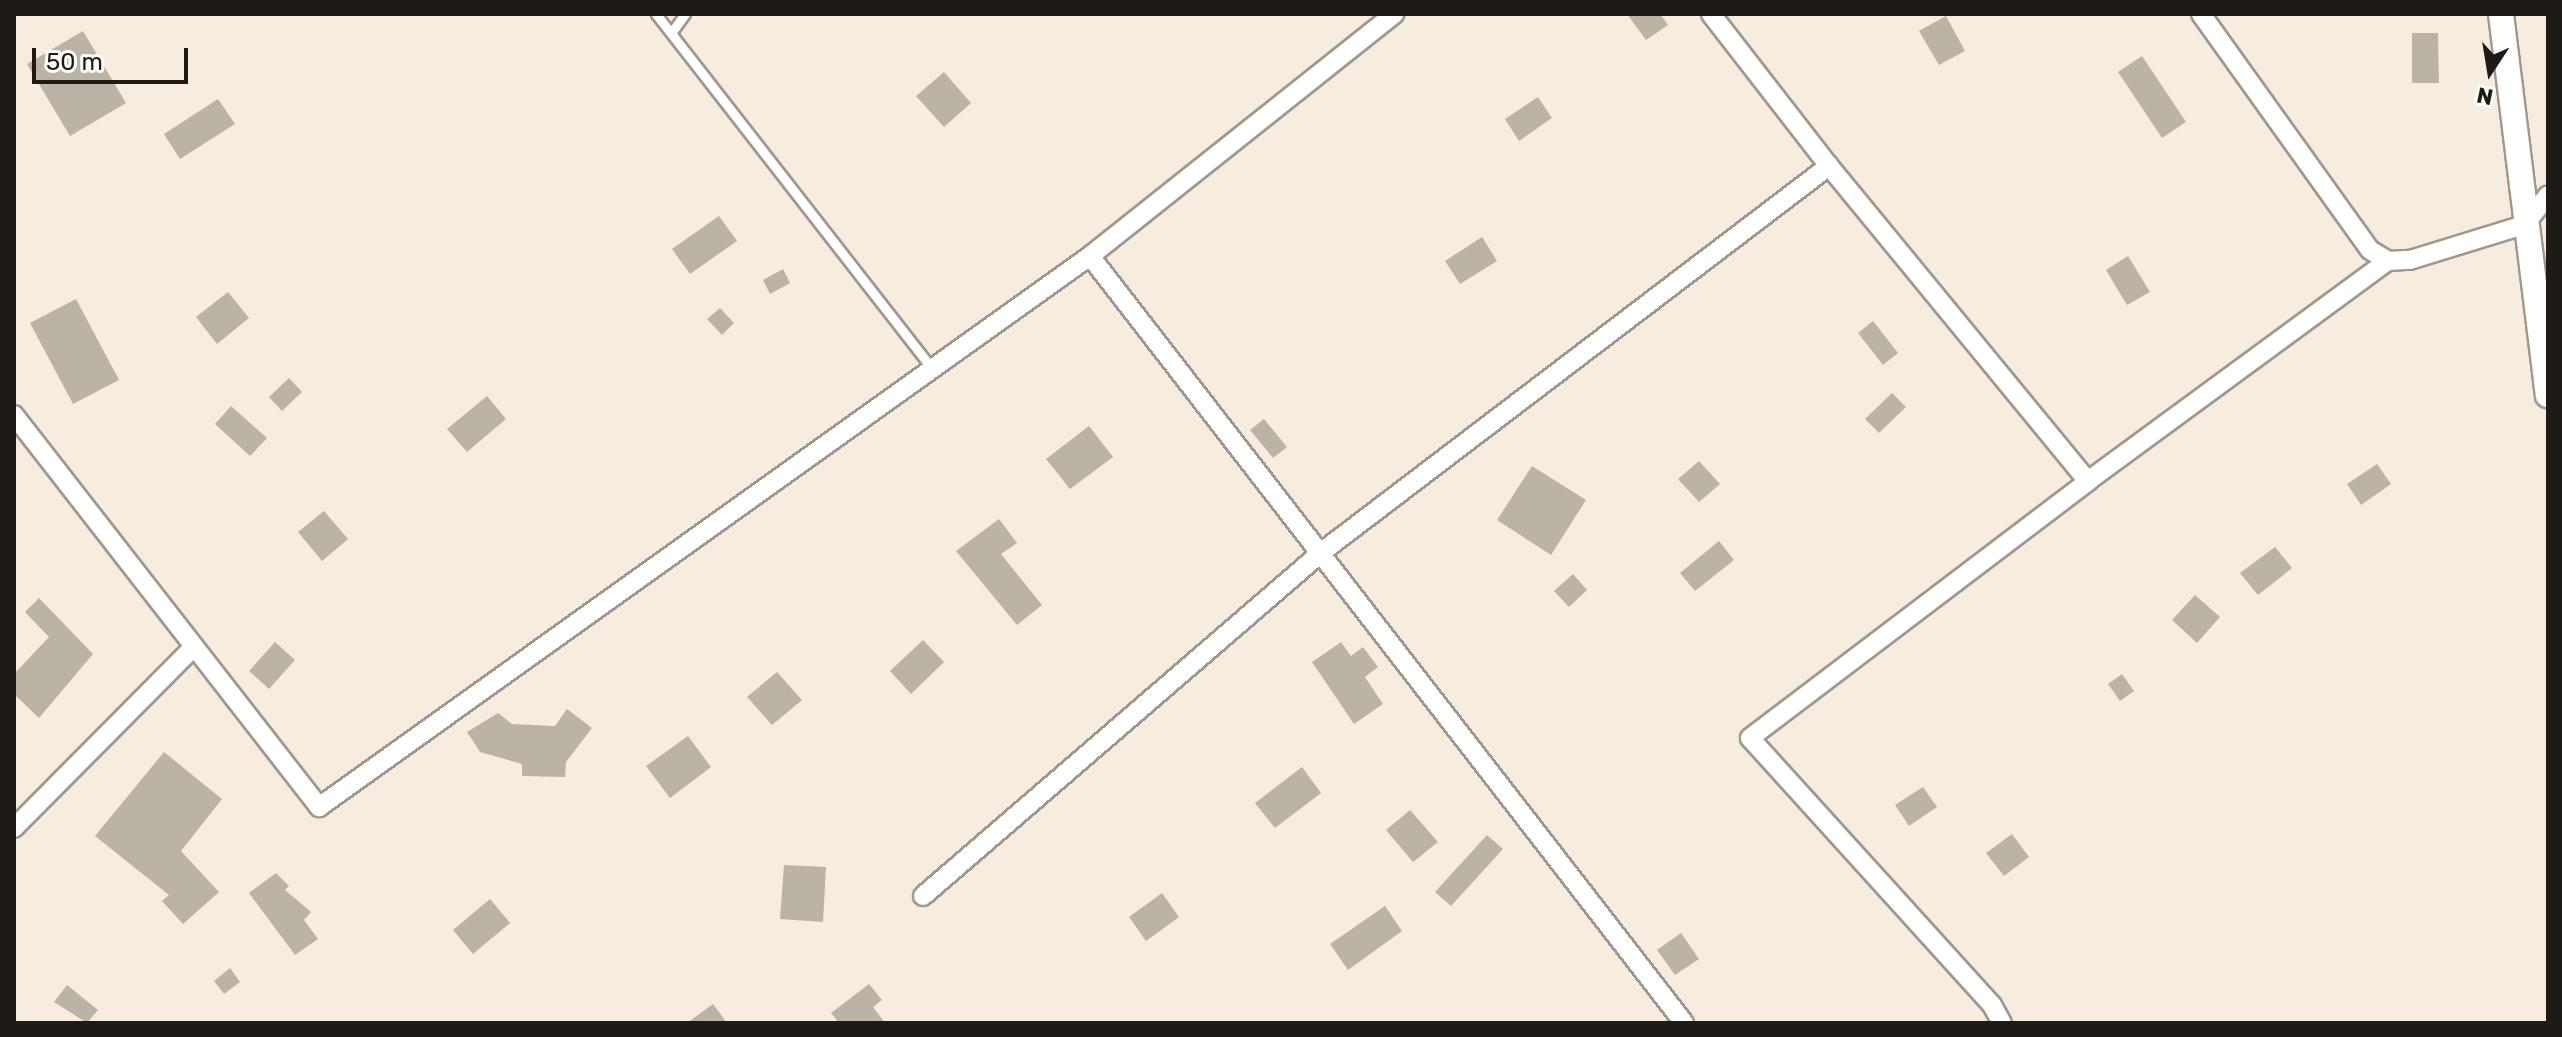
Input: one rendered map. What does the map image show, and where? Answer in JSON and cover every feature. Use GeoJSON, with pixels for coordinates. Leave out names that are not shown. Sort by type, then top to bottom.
{"type":"FeatureCollection","features":[{"type":"Feature","properties":{"kind":"street"},"geometry":{"type":"LineString","coordinates":[[14,415],[192,649],[319,807],[1090,256],[1394,14]]}},
{"type":"Feature","properties":{"kind":"street"},"geometry":{"type":"LineString","coordinates":[[1711,14],[1829,166],[2088,481]]}},
{"type":"Feature","properties":{"kind":"street"},"geometry":{"type":"LineString","coordinates":[[2201,14],[2370,250],[2388,261]]}},
{"type":"Feature","properties":{"kind":"street"},"geometry":{"type":"LineString","coordinates":[[2501,14],[2524,225],[2548,395]]}},
{"type":"Feature","properties":{"kind":"street"},"geometry":{"type":"LineString","coordinates":[[923,896],[1323,551],[1829,166]]}},
{"type":"Feature","properties":{"kind":"street"},"geometry":{"type":"LineString","coordinates":[[2002,1023],[1992,1005],[1750,738],[2088,481],[2388,261],[2410,260],[2524,225],[2548,195]]}},
{"type":"Feature","properties":{"kind":"street"},"geometry":{"type":"LineString","coordinates":[[1090,256],[1323,551],[1684,1023]]}},
{"type":"Feature","properties":{"kind":"street"},"geometry":{"type":"LineString","coordinates":[[14,828],[192,649]]}},
{"type":"Feature","properties":{"kind":"lane"},"geometry":{"type":"LineString","coordinates":[[656,14],[932,369]]}},
{"type":"Feature","properties":{"kind":"lane"},"geometry":{"type":"LineString","coordinates":[[671,33],[685,14]]}},
{"type":"Feature","properties":{"kind":"building"},"geometry":{"type":"Polygon","coordinates":[[[1627,14],[1660,14],[1668,25],[1646,40],[1627,14]]]}},
{"type":"Feature","properties":{"kind":"building"},"geometry":{"type":"Polygon","coordinates":[[[1946,16],[1965,51],[1939,65],[1919,31],[1946,16]]]}},
{"type":"Feature","properties":{"kind":"building"},"geometry":{"type":"Polygon","coordinates":[[[83,31],[126,103],[70,136],[27,64],[83,31]]]}},
{"type":"Feature","properties":{"kind":"building"},"geometry":{"type":"Polygon","coordinates":[[[2412,33],[2438,33],[2439,83],[2412,83],[2412,33]]]}},
{"type":"Feature","properties":{"kind":"building"},"geometry":{"type":"Polygon","coordinates":[[[2142,56],[2186,122],[2162,138],[2118,72],[2142,56]]]}},
{"type":"Feature","properties":{"kind":"building"},"geometry":{"type":"Polygon","coordinates":[[[944,72],[971,103],[944,127],[916,96],[944,72]]]}},
{"type":"Feature","properties":{"kind":"building"},"geometry":{"type":"Polygon","coordinates":[[[1538,97],[1552,118],[1519,141],[1505,119],[1538,97]]]}},
{"type":"Feature","properties":{"kind":"building"},"geometry":{"type":"Polygon","coordinates":[[[218,99],[235,124],[180,159],[164,134],[218,99]]]}},
{"type":"Feature","properties":{"kind":"building"},"geometry":{"type":"Polygon","coordinates":[[[719,216],[737,241],[690,274],[672,249],[719,216]]]}},
{"type":"Feature","properties":{"kind":"building"},"geometry":{"type":"Polygon","coordinates":[[[1482,237],[1497,261],[1460,284],[1445,261],[1482,237]]]}},
{"type":"Feature","properties":{"kind":"building"},"geometry":{"type":"Polygon","coordinates":[[[2128,256],[2150,292],[2127,305],[2106,270],[2128,256]]]}},
{"type":"Feature","properties":{"kind":"building"},"geometry":{"type":"Polygon","coordinates":[[[783,269],[790,283],[770,294],[763,280],[783,269]]]}},
{"type":"Feature","properties":{"kind":"building"},"geometry":{"type":"Polygon","coordinates":[[[228,292],[249,318],[217,344],[196,317],[228,292]]]}},
{"type":"Feature","properties":{"kind":"building"},"geometry":{"type":"Polygon","coordinates":[[[76,299],[119,380],[73,404],[30,323],[76,299]]]}},
{"type":"Feature","properties":{"kind":"building"},"geometry":{"type":"Polygon","coordinates":[[[720,308],[734,323],[722,335],[707,319],[720,308]]]}},
{"type":"Feature","properties":{"kind":"building"},"geometry":{"type":"Polygon","coordinates":[[[1873,321],[1898,353],[1883,365],[1858,333],[1873,321]]]}},
{"type":"Feature","properties":{"kind":"building"},"geometry":{"type":"Polygon","coordinates":[[[289,378],[302,392],[282,411],[269,397],[289,378]]]}},
{"type":"Feature","properties":{"kind":"building"},"geometry":{"type":"Polygon","coordinates":[[[1892,393],[1906,407],[1879,433],[1865,419],[1892,393]]]}},
{"type":"Feature","properties":{"kind":"building"},"geometry":{"type":"Polygon","coordinates":[[[487,396],[506,419],[467,452],[447,429],[487,396]]]}},
{"type":"Feature","properties":{"kind":"building"},"geometry":{"type":"Polygon","coordinates":[[[231,406],[267,438],[250,456],[215,424],[231,406]]]}},
{"type":"Feature","properties":{"kind":"building"},"geometry":{"type":"Polygon","coordinates":[[[1264,419],[1287,447],[1273,458],[1250,430],[1264,419]]]}},
{"type":"Feature","properties":{"kind":"building"},"geometry":{"type":"Polygon","coordinates":[[[1089,426],[1113,457],[1070,489],[1046,459],[1089,426]]]}},
{"type":"Feature","properties":{"kind":"building"},"geometry":{"type":"Polygon","coordinates":[[[1699,461],[1720,484],[1699,502],[1678,479],[1699,461]]]}},
{"type":"Feature","properties":{"kind":"building"},"geometry":{"type":"Polygon","coordinates":[[[2377,464],[2391,484],[2361,505],[2347,484],[2377,464]]]}},
{"type":"Feature","properties":{"kind":"building"},"geometry":{"type":"Polygon","coordinates":[[[1532,466],[1586,500],[1551,555],[1497,520],[1532,466]]]}},
{"type":"Feature","properties":{"kind":"building"},"geometry":{"type":"Polygon","coordinates":[[[324,511],[348,539],[322,561],[298,532],[324,511]]]}},
{"type":"Feature","properties":{"kind":"building"},"geometry":{"type":"Polygon","coordinates":[[[999,519],[1017,543],[1001,554],[1042,605],[1017,625],[956,551],[999,519]]]}},
{"type":"Feature","properties":{"kind":"building"},"geometry":{"type":"Polygon","coordinates":[[[1719,541],[1734,560],[1695,591],[1680,573],[1719,541]]]}},
{"type":"Feature","properties":{"kind":"building"},"geometry":{"type":"Polygon","coordinates":[[[2275,547],[2292,568],[2258,595],[2240,573],[2275,547]]]}},
{"type":"Feature","properties":{"kind":"building"},"geometry":{"type":"Polygon","coordinates":[[[1573,574],[1587,590],[1569,607],[1554,591],[1573,574]]]}},
{"type":"Feature","properties":{"kind":"building"},"geometry":{"type":"Polygon","coordinates":[[[2195,595],[2220,617],[2197,643],[2172,620],[2195,595]]]}},
{"type":"Feature","properties":{"kind":"building"},"geometry":{"type":"Polygon","coordinates":[[[39,598],[93,654],[39,718],[14,694],[14,674],[49,637],[25,612],[39,598]]]}},
{"type":"Feature","properties":{"kind":"building"},"geometry":{"type":"Polygon","coordinates":[[[923,640],[944,662],[911,694],[890,671],[923,640]]]}},
{"type":"Feature","properties":{"kind":"building"},"geometry":{"type":"Polygon","coordinates":[[[275,642],[295,660],[269,689],[249,671],[275,642]]]}},
{"type":"Feature","properties":{"kind":"building"},"geometry":{"type":"Polygon","coordinates":[[[1341,642],[1351,656],[1363,647],[1378,667],[1365,677],[1383,704],[1354,724],[1312,662],[1341,642]]]}},
{"type":"Feature","properties":{"kind":"building"},"geometry":{"type":"Polygon","coordinates":[[[777,672],[802,700],[772,725],[747,697],[777,672]]]}},
{"type":"Feature","properties":{"kind":"building"},"geometry":{"type":"Polygon","coordinates":[[[2122,674],[2134,691],[2120,701],[2108,684],[2122,674]]]}},
{"type":"Feature","properties":{"kind":"building"},"geometry":{"type":"Polygon","coordinates":[[[567,709],[592,728],[566,762],[565,777],[522,776],[522,764],[480,752],[467,732],[498,713],[512,724],[555,726],[567,709]]]}},
{"type":"Feature","properties":{"kind":"building"},"geometry":{"type":"Polygon","coordinates":[[[688,736],[711,767],[670,798],[646,766],[688,736]]]}},
{"type":"Feature","properties":{"kind":"building"},"geometry":{"type":"Polygon","coordinates":[[[164,752],[222,799],[181,851],[219,892],[183,924],[162,901],[169,895],[95,836],[164,752]]]}},
{"type":"Feature","properties":{"kind":"building"},"geometry":{"type":"Polygon","coordinates":[[[1302,767],[1321,793],[1275,828],[1255,803],[1302,767]]]}},
{"type":"Feature","properties":{"kind":"building"},"geometry":{"type":"Polygon","coordinates":[[[1923,787],[1937,807],[1909,826],[1895,805],[1923,787]]]}},
{"type":"Feature","properties":{"kind":"building"},"geometry":{"type":"Polygon","coordinates":[[[1410,810],[1438,842],[1413,862],[1386,830],[1410,810]]]}},
{"type":"Feature","properties":{"kind":"building"},"geometry":{"type":"Polygon","coordinates":[[[2012,834],[2029,857],[2004,876],[1986,853],[2012,834]]]}},
{"type":"Feature","properties":{"kind":"building"},"geometry":{"type":"Polygon","coordinates":[[[1487,835],[1503,849],[1451,906],[1435,892],[1487,835]]]}},
{"type":"Feature","properties":{"kind":"building"},"geometry":{"type":"Polygon","coordinates":[[[784,865],[826,867],[823,922],[780,919],[784,865]]]}},
{"type":"Feature","properties":{"kind":"building"},"geometry":{"type":"Polygon","coordinates":[[[276,873],[289,886],[285,890],[311,912],[304,920],[318,939],[295,955],[249,893],[276,873]]]}},
{"type":"Feature","properties":{"kind":"building"},"geometry":{"type":"Polygon","coordinates":[[[1162,893],[1179,917],[1146,941],[1129,917],[1162,893]]]}},
{"type":"Feature","properties":{"kind":"building"},"geometry":{"type":"Polygon","coordinates":[[[490,899],[510,923],[473,954],[453,930],[490,899]]]}},
{"type":"Feature","properties":{"kind":"building"},"geometry":{"type":"Polygon","coordinates":[[[1385,906],[1402,931],[1348,970],[1330,944],[1385,906]]]}},
{"type":"Feature","properties":{"kind":"building"},"geometry":{"type":"Polygon","coordinates":[[[1681,933],[1699,959],[1675,975],[1657,950],[1681,933]]]}},
{"type":"Feature","properties":{"kind":"building"},"geometry":{"type":"Polygon","coordinates":[[[230,968],[240,982],[224,994],[214,981],[230,968]]]}},
{"type":"Feature","properties":{"kind":"building"},"geometry":{"type":"Polygon","coordinates":[[[869,984],[882,1000],[873,1007],[885,1023],[839,1023],[831,1013],[869,984]]]}},
{"type":"Feature","properties":{"kind":"building"},"geometry":{"type":"Polygon","coordinates":[[[67,985],[98,1010],[87,1023],[54,1002],[67,985]]]}},
{"type":"Feature","properties":{"kind":"building"},"geometry":{"type":"Polygon","coordinates":[[[713,1004],[727,1023],[687,1023],[713,1004]]]}}]}
